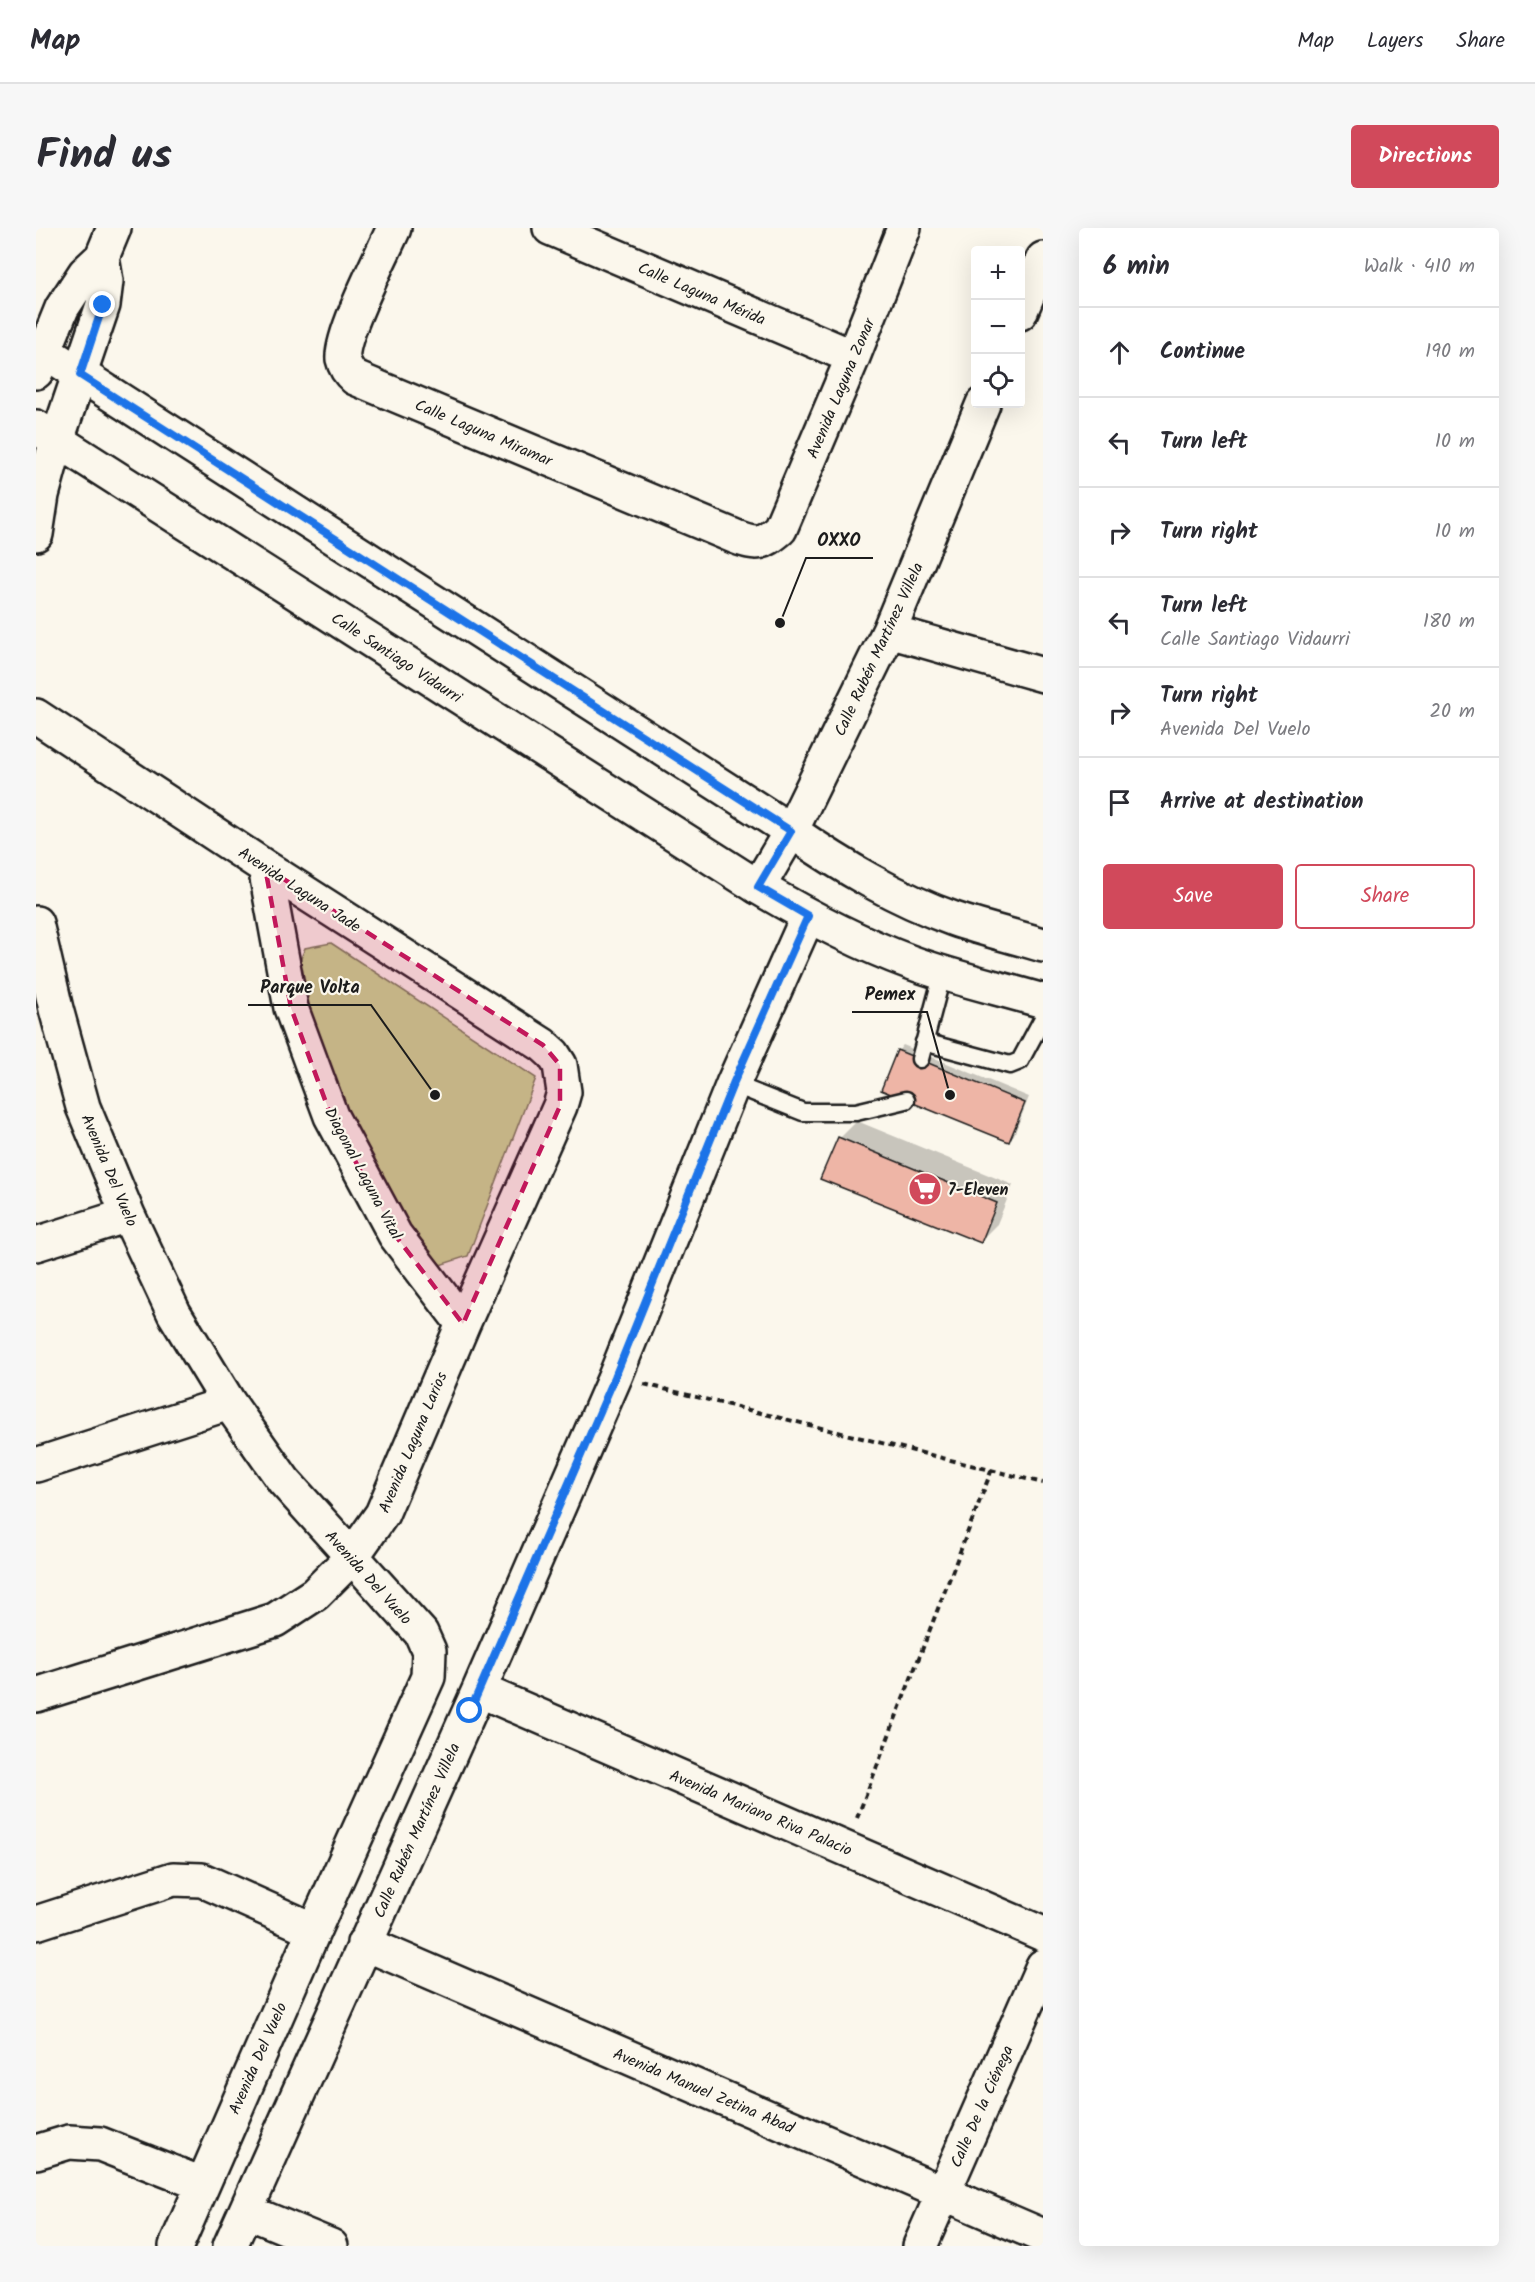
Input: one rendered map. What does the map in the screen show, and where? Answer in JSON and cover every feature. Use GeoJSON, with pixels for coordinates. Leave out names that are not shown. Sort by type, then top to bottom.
{"type":"FeatureCollection","features":[{"type":"Feature","properties":{"kind":"street","name":"Calle Laguna Miramar"},"geometry":{"type":"LineString","coordinates":[[394,228],[346,338],[343,358],[346,368],[355,378],[736,537],[750,542],[766,541]]}},
{"type":"Feature","properties":{"kind":"street","name":"Calle Laguna Mérida"},"geometry":{"type":"LineString","coordinates":[[550,228],[854,357]]}},
{"type":"Feature","properties":{"kind":"street","name":"Avenida Laguna Zonar"},"geometry":{"type":"LineString","coordinates":[[766,541],[780,529],[854,357],[904,228]]}},
{"type":"Feature","properties":{"kind":"street"},"geometry":{"type":"LineString","coordinates":[[108,243],[71,293],[38,356],[80,375],[843,866],[896,895],[953,918],[1043,945]]}},
{"type":"Feature","properties":{"kind":"street"},"geometry":{"type":"LineString","coordinates":[[36,534],[42,495],[46,433],[80,375],[103,305],[108,243]]}},
{"type":"Feature","properties":{"kind":"street"},"geometry":{"type":"LineString","coordinates":[[1025,301],[1043,259]]}},
{"type":"Feature","properties":{"kind":"street","name":"Calle Rubén Martínez Villela"},"geometry":{"type":"LineString","coordinates":[[758,887],[791,831],[889,632],[981,408]]}},
{"type":"Feature","properties":{"kind":"street","name":"Calle Santiago Vidaurri"},"geometry":{"type":"LineString","coordinates":[[46,433],[758,887],[808,916],[848,937],[912,963],[1043,1001]]}},
{"type":"Feature","properties":{"kind":"street"},"geometry":{"type":"LineString","coordinates":[[889,632],[1043,675]]}},
{"type":"Feature","properties":{"kind":"street","name":"Avenida Laguna Jade"},"geometry":{"type":"LineString","coordinates":[[36,716],[264,867],[543,1045],[560,1065]]}},
{"type":"Feature","properties":{"kind":"street","name":"Diagonal Laguna Vital"},"geometry":{"type":"LineString","coordinates":[[264,867],[291,1008],[331,1116],[395,1235],[463,1324]]}},
{"type":"Feature","properties":{"kind":"street","name":"Calle Rubén Martínez Villela"},"geometry":{"type":"LineString","coordinates":[[230,2246],[479,1690],[615,1377],[733,1084],[808,916]]}},
{"type":"Feature","properties":{"kind":"street","name":"Avenida Del Vuelo"},"geometry":{"type":"LineString","coordinates":[[36,923],[46,1012],[128,1215],[174,1313],[229,1403],[284,1481],[421,1633],[429,1651],[428,1677],[176,2246]]}},
{"type":"Feature","properties":{"kind":"street","name":"Avenida Laguna Larios"},"geometry":{"type":"LineString","coordinates":[[36,1695],[275,1620],[315,1594],[351,1558],[382,1515],[463,1324],[560,1106],[564,1092],[560,1065]]}},
{"type":"Feature","properties":{"kind":"street"},"geometry":{"type":"LineString","coordinates":[[36,1244],[128,1215]]}},
{"type":"Feature","properties":{"kind":"street"},"geometry":{"type":"LineString","coordinates":[[36,1466],[229,1403]]}},
{"type":"Feature","properties":{"kind":"street","name":"Avenida Mariano Riva Palacio"},"geometry":{"type":"LineString","coordinates":[[479,1690],[1043,1934]]}},
{"type":"Feature","properties":{"kind":"street"},"geometry":{"type":"LineString","coordinates":[[36,1923],[173,1879],[202,1880],[314,1930]]}},
{"type":"Feature","properties":{"kind":"street","name":"Avenida Manuel Zetina Abad"},"geometry":{"type":"LineString","coordinates":[[364,1943],[1043,2236]]}},
{"type":"Feature","properties":{"kind":"street","name":"Calle De la Ciénega"},"geometry":{"type":"LineString","coordinates":[[920,2246],[1043,1966]]}},
{"type":"Feature","properties":{"kind":"street"},"geometry":{"type":"LineString","coordinates":[[36,2152],[69,2142],[100,2144],[202,2184]]}},
{"type":"Feature","properties":{"kind":"street"},"geometry":{"type":"LineString","coordinates":[[246,2211],[331,2246]]}},
{"type":"Feature","properties":{"kind":"lane"},"geometry":{"type":"LineString","coordinates":[[920,1059],[943,972]]}},
{"type":"Feature","properties":{"kind":"lane"},"geometry":{"type":"LineString","coordinates":[[924,1042],[1010,1065],[1020,1061],[1043,1018]]}},
{"type":"Feature","properties":{"kind":"lane"},"geometry":{"type":"LineString","coordinates":[[733,1084],[803,1112],[856,1112],[906,1100]]}},
{"type":"Feature","properties":{"kind":"path"},"geometry":{"type":"LineString","coordinates":[[615,1377],[1043,1483]]}},
{"type":"Feature","properties":{"kind":"path"},"geometry":{"type":"LineString","coordinates":[[846,1848],[992,1469]]}},
{"type":"Feature","properties":{"kind":"highlighted area"},"geometry":{"type":"Polygon","coordinates":[[[265,867],[543,1045],[560,1065],[560,1106],[463,1324],[395,1235],[331,1116],[291,1008],[265,867]]]}},
{"type":"Feature","properties":{"kind":"green space"},"geometry":{"type":"Polygon","coordinates":[[[331,943],[536,1078],[468,1256],[440,1265],[419,1249],[348,1113],[295,974],[305,948],[331,943]]]}},
{"type":"Feature","properties":{"kind":"building"},"geometry":{"type":"Polygon","coordinates":[[[897,1050],[1025,1103],[1009,1142],[881,1090],[897,1050]]]}},
{"type":"Feature","properties":{"kind":"building"},"geometry":{"type":"Polygon","coordinates":[[[838,1137],[997,1203],[981,1243],[820,1179],[838,1137]]]}},
{"type":"Feature","properties":{"kind":"place","name":"OXXO"},"geometry":{"type":"Point","coordinates":[780,623]}},
{"type":"Feature","properties":{"kind":"place","name":"Parque Volta"},"geometry":{"type":"Point","coordinates":[435,1095]}},
{"type":"Feature","properties":{"kind":"place","name":"Pemex"},"geometry":{"type":"Point","coordinates":[950,1095]}},
{"type":"Feature","properties":{"kind":"place","name":"7-Eleven"},"geometry":{"type":"Point","coordinates":[925,1189]}},
{"type":"Feature","properties":{"kind":"route"},"geometry":{"type":"LineString","coordinates":[[103,305],[80,375],[791,831],[758,887],[808,916],[733,1084],[615,1377],[470,1711]]}}]}
